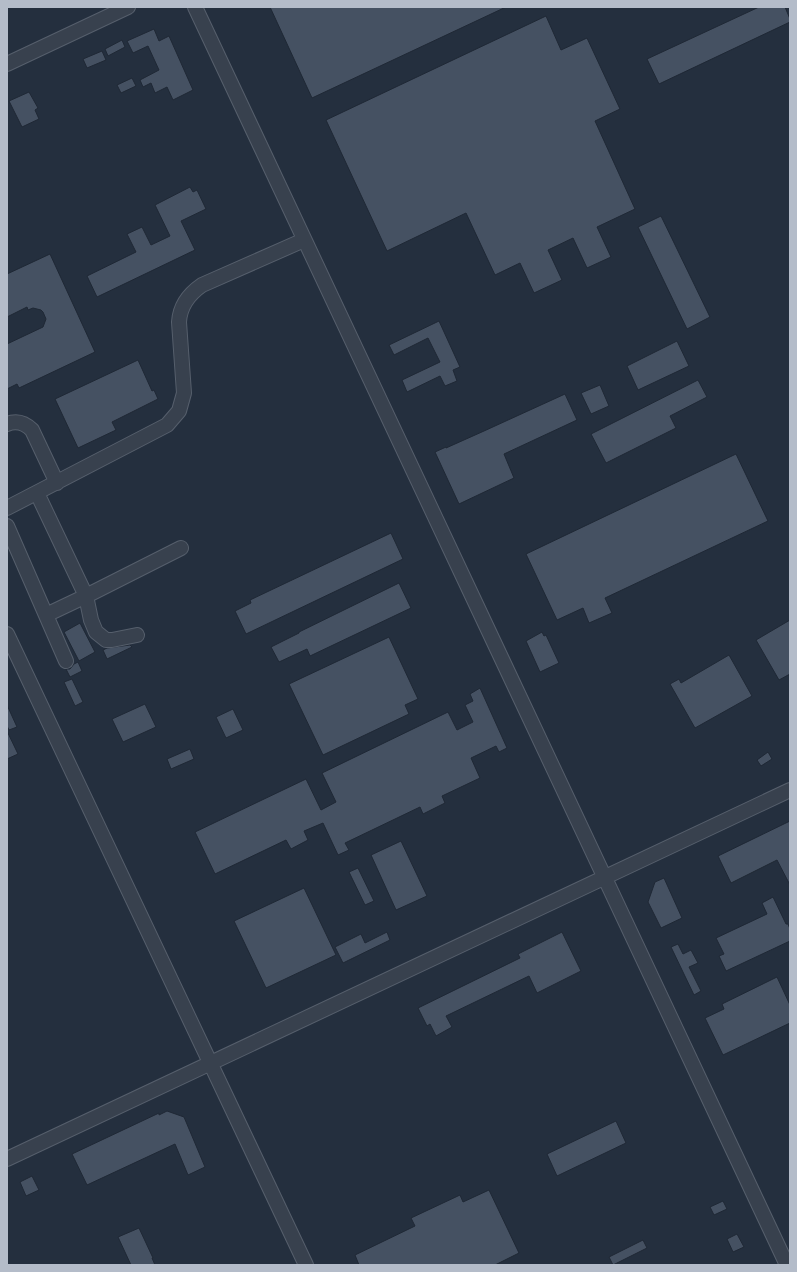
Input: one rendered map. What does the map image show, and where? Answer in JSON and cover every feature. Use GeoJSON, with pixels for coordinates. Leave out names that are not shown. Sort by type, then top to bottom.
{"type":"FeatureCollection","features":[{"type":"Feature","properties":{"kind":"street"},"geometry":{"type":"LineString","coordinates":[[7,64],[128,7]]}},
{"type":"Feature","properties":{"kind":"street"},"geometry":{"type":"LineString","coordinates":[[195,7],[787,1265]]}},
{"type":"Feature","properties":{"kind":"street"},"geometry":{"type":"LineString","coordinates":[[7,508],[167,425],[179,410],[184,393],[180,314],[182,307],[190,294],[202,286],[304,240]]}},
{"type":"Feature","properties":{"kind":"street"},"geometry":{"type":"LineString","coordinates":[[7,424],[19,422],[28,426],[32,430],[57,483]]}},
{"type":"Feature","properties":{"kind":"street"},"geometry":{"type":"LineString","coordinates":[[37,493],[86,596],[93,627],[101,637],[106,640],[137,635]]}},
{"type":"Feature","properties":{"kind":"street"},"geometry":{"type":"LineString","coordinates":[[7,526],[66,661]]}},
{"type":"Feature","properties":{"kind":"street"},"geometry":{"type":"LineString","coordinates":[[46,615],[182,548]]}},
{"type":"Feature","properties":{"kind":"street"},"geometry":{"type":"LineString","coordinates":[[7,634],[306,1265]]}},
{"type":"Feature","properties":{"kind":"street"},"geometry":{"type":"LineString","coordinates":[[7,1159],[790,790]]}},
{"type":"Feature","properties":{"kind":"building"},"geometry":{"type":"Polygon","coordinates":[[[270,7],[506,7],[312,98],[270,7]]]}},
{"type":"Feature","properties":{"kind":"building"},"geometry":{"type":"Polygon","coordinates":[[[759,7],[785,7],[790,22],[659,84],[647,59],[759,7]]]}},
{"type":"Feature","properties":{"kind":"building"},"geometry":{"type":"Polygon","coordinates":[[[546,16],[561,50],[587,38],[620,109],[595,121],[635,209],[597,227],[611,257],[587,268],[573,238],[548,250],[562,280],[534,293],[520,263],[495,275],[466,213],[387,251],[326,120],[546,16]]]}},
{"type":"Feature","properties":{"kind":"building"},"geometry":{"type":"Polygon","coordinates":[[[154,29],[159,41],[169,36],[193,90],[173,100],[167,87],[155,93],[151,83],[143,87],[140,80],[159,70],[148,46],[133,53],[127,41],[154,29]]]}},
{"type":"Feature","properties":{"kind":"building"},"geometry":{"type":"Polygon","coordinates":[[[122,40],[125,47],[108,56],[105,49],[122,40]]]}},
{"type":"Feature","properties":{"kind":"building"},"geometry":{"type":"Polygon","coordinates":[[[102,51],[106,60],[87,68],[83,59],[102,51]]]}},
{"type":"Feature","properties":{"kind":"building"},"geometry":{"type":"Polygon","coordinates":[[[132,78],[136,86],[121,93],[117,85],[132,78]]]}},
{"type":"Feature","properties":{"kind":"building"},"geometry":{"type":"Polygon","coordinates":[[[29,92],[38,108],[35,110],[39,119],[22,127],[9,101],[29,92]]]}},
{"type":"Feature","properties":{"kind":"building"},"geometry":{"type":"Polygon","coordinates":[[[190,187],[193,192],[197,190],[206,209],[181,221],[195,250],[97,297],[87,276],[136,252],[127,234],[142,227],[151,245],[170,236],[155,205],[190,187]]]}},
{"type":"Feature","properties":{"kind":"building"},"geometry":{"type":"Polygon","coordinates":[[[661,216],[710,317],[687,329],[638,227],[661,216]]]}},
{"type":"Feature","properties":{"kind":"building"},"geometry":{"type":"Polygon","coordinates":[[[50,254],[95,352],[19,388],[17,384],[7,389],[7,344],[43,327],[46,319],[41,310],[33,308],[28,310],[27,307],[7,317],[7,274],[50,254]]]}},
{"type":"Feature","properties":{"kind":"building"},"geometry":{"type":"Polygon","coordinates":[[[439,321],[460,367],[453,370],[457,381],[445,386],[440,376],[407,392],[402,380],[440,362],[428,338],[394,355],[389,345],[439,321]]]}},
{"type":"Feature","properties":{"kind":"building"},"geometry":{"type":"Polygon","coordinates":[[[677,341],[689,366],[638,390],[627,366],[677,341]]]}},
{"type":"Feature","properties":{"kind":"building"},"geometry":{"type":"Polygon","coordinates":[[[138,360],[152,391],[154,390],[158,399],[112,422],[116,430],[78,448],[55,399],[138,360]]]}},
{"type":"Feature","properties":{"kind":"building"},"geometry":{"type":"Polygon","coordinates":[[[698,380],[707,397],[670,416],[676,428],[606,463],[591,434],[698,380]]]}},
{"type":"Feature","properties":{"kind":"building"},"geometry":{"type":"Polygon","coordinates":[[[600,385],[609,406],[591,414],[581,393],[600,385]]]}},
{"type":"Feature","properties":{"kind":"building"},"geometry":{"type":"Polygon","coordinates":[[[565,394],[577,420],[504,454],[514,478],[459,504],[435,452],[565,394]]]}},
{"type":"Feature","properties":{"kind":"building"},"geometry":{"type":"Polygon","coordinates":[[[736,454],[768,521],[605,598],[612,613],[589,623],[583,608],[557,620],[526,554],[736,454]]]}},
{"type":"Feature","properties":{"kind":"building"},"geometry":{"type":"Polygon","coordinates":[[[391,533],[403,559],[246,634],[235,611],[251,603],[250,600],[391,533]]]}},
{"type":"Feature","properties":{"kind":"building"},"geometry":{"type":"Polygon","coordinates":[[[399,583],[411,608],[310,656],[307,649],[279,662],[271,647],[399,583]]]}},
{"type":"Feature","properties":{"kind":"building"},"geometry":{"type":"Polygon","coordinates":[[[790,620],[790,674],[779,680],[756,640],[790,620]]]}},
{"type":"Feature","properties":{"kind":"building"},"geometry":{"type":"Polygon","coordinates":[[[80,623],[95,652],[79,661],[64,632],[80,623]]]}},
{"type":"Feature","properties":{"kind":"building"},"geometry":{"type":"Polygon","coordinates":[[[542,632],[544,636],[546,635],[559,663],[540,672],[526,641],[542,632]]]}},
{"type":"Feature","properties":{"kind":"building"},"geometry":{"type":"Polygon","coordinates":[[[389,637],[418,699],[405,705],[409,714],[323,755],[289,684],[389,637]]]}},
{"type":"Feature","properties":{"kind":"building"},"geometry":{"type":"Polygon","coordinates":[[[130,645],[132,647],[107,659],[103,650],[107,648],[130,645]]]}},
{"type":"Feature","properties":{"kind":"building"},"geometry":{"type":"Polygon","coordinates":[[[729,655],[752,696],[695,728],[670,684],[679,679],[681,683],[729,655]]]}},
{"type":"Feature","properties":{"kind":"building"},"geometry":{"type":"Polygon","coordinates":[[[78,662],[82,671],[70,677],[66,669],[70,669],[78,662]]]}},
{"type":"Feature","properties":{"kind":"building"},"geometry":{"type":"Polygon","coordinates":[[[72,679],[83,702],[75,706],[64,682],[72,679]]]}},
{"type":"Feature","properties":{"kind":"building"},"geometry":{"type":"Polygon","coordinates":[[[480,688],[507,748],[499,752],[496,746],[471,758],[480,778],[442,796],[445,803],[423,814],[420,807],[345,843],[349,850],[338,855],[323,823],[304,831],[308,840],[291,849],[286,840],[215,874],[195,832],[306,779],[321,810],[336,802],[322,773],[448,712],[457,730],[473,722],[465,705],[473,701],[470,694],[480,688]]]}},
{"type":"Feature","properties":{"kind":"building"},"geometry":{"type":"Polygon","coordinates":[[[145,704],[156,727],[123,742],[112,719],[145,704]]]}},
{"type":"Feature","properties":{"kind":"building"},"geometry":{"type":"Polygon","coordinates":[[[7,705],[17,727],[9,730],[7,726],[7,705]]]}},
{"type":"Feature","properties":{"kind":"building"},"geometry":{"type":"Polygon","coordinates":[[[233,709],[243,730],[226,738],[216,717],[233,709]]]}},
{"type":"Feature","properties":{"kind":"building"},"geometry":{"type":"Polygon","coordinates":[[[7,731],[18,754],[7,759],[7,731]]]}},
{"type":"Feature","properties":{"kind":"building"},"geometry":{"type":"Polygon","coordinates":[[[190,749],[194,759],[171,769],[167,759],[190,749]]]}},
{"type":"Feature","properties":{"kind":"building"},"geometry":{"type":"Polygon","coordinates":[[[768,752],[772,759],[761,766],[757,760],[768,752]]]}},
{"type":"Feature","properties":{"kind":"building"},"geometry":{"type":"Polygon","coordinates":[[[790,821],[790,885],[777,860],[731,883],[718,856],[790,821]]]}},
{"type":"Feature","properties":{"kind":"building"},"geometry":{"type":"Polygon","coordinates":[[[401,841],[427,896],[396,910],[371,855],[401,841]]]}},
{"type":"Feature","properties":{"kind":"building"},"geometry":{"type":"Polygon","coordinates":[[[358,868],[374,901],[365,905],[349,872],[358,868]]]}},
{"type":"Feature","properties":{"kind":"building"},"geometry":{"type":"Polygon","coordinates":[[[664,878],[682,918],[661,928],[648,902],[655,882],[664,878]]]}},
{"type":"Feature","properties":{"kind":"building"},"geometry":{"type":"Polygon","coordinates":[[[304,888],[336,955],[266,988],[234,921],[304,888]]]}},
{"type":"Feature","properties":{"kind":"building"},"geometry":{"type":"Polygon","coordinates":[[[773,897],[790,929],[790,941],[726,971],[719,956],[724,954],[716,938],[767,914],[762,903],[773,897]]]}},
{"type":"Feature","properties":{"kind":"building"},"geometry":{"type":"Polygon","coordinates":[[[387,932],[390,940],[343,963],[335,947],[361,934],[365,943],[387,932]]]}},
{"type":"Feature","properties":{"kind":"building"},"geometry":{"type":"Polygon","coordinates":[[[562,932],[581,971],[537,993],[529,976],[446,1016],[452,1027],[436,1036],[430,1024],[427,1026],[418,1008],[520,958],[518,954],[562,932]]]}},
{"type":"Feature","properties":{"kind":"building"},"geometry":{"type":"Polygon","coordinates":[[[678,944],[683,954],[691,950],[698,963],[689,967],[701,991],[694,995],[671,947],[678,944]]]}},
{"type":"Feature","properties":{"kind":"building"},"geometry":{"type":"Polygon","coordinates":[[[777,977],[790,1005],[790,1023],[723,1055],[705,1018],[724,1009],[722,1004],[777,977]]]}},
{"type":"Feature","properties":{"kind":"building"},"geometry":{"type":"Polygon","coordinates":[[[167,1111],[184,1117],[205,1167],[188,1175],[175,1144],[87,1185],[72,1154],[159,1113],[159,1115],[167,1111]]]}},
{"type":"Feature","properties":{"kind":"building"},"geometry":{"type":"Polygon","coordinates":[[[616,1121],[626,1143],[557,1176],[547,1154],[616,1121]]]}},
{"type":"Feature","properties":{"kind":"building"},"geometry":{"type":"Polygon","coordinates":[[[32,1176],[39,1190],[26,1196],[20,1182],[32,1176]]]}},
{"type":"Feature","properties":{"kind":"building"},"geometry":{"type":"Polygon","coordinates":[[[489,1190],[519,1253],[495,1265],[359,1265],[355,1255],[415,1226],[411,1218],[460,1195],[463,1202],[489,1190]]]}},
{"type":"Feature","properties":{"kind":"building"},"geometry":{"type":"Polygon","coordinates":[[[723,1201],[727,1209],[714,1215],[710,1207],[723,1201]]]}},
{"type":"Feature","properties":{"kind":"building"},"geometry":{"type":"Polygon","coordinates":[[[139,1228],[155,1265],[131,1265],[118,1237],[139,1228]]]}},
{"type":"Feature","properties":{"kind":"building"},"geometry":{"type":"Polygon","coordinates":[[[737,1234],[744,1247],[733,1252],[727,1239],[737,1234]]]}},
{"type":"Feature","properties":{"kind":"building"},"geometry":{"type":"Polygon","coordinates":[[[643,1240],[647,1248],[613,1265],[609,1257],[643,1240]]]}}]}
